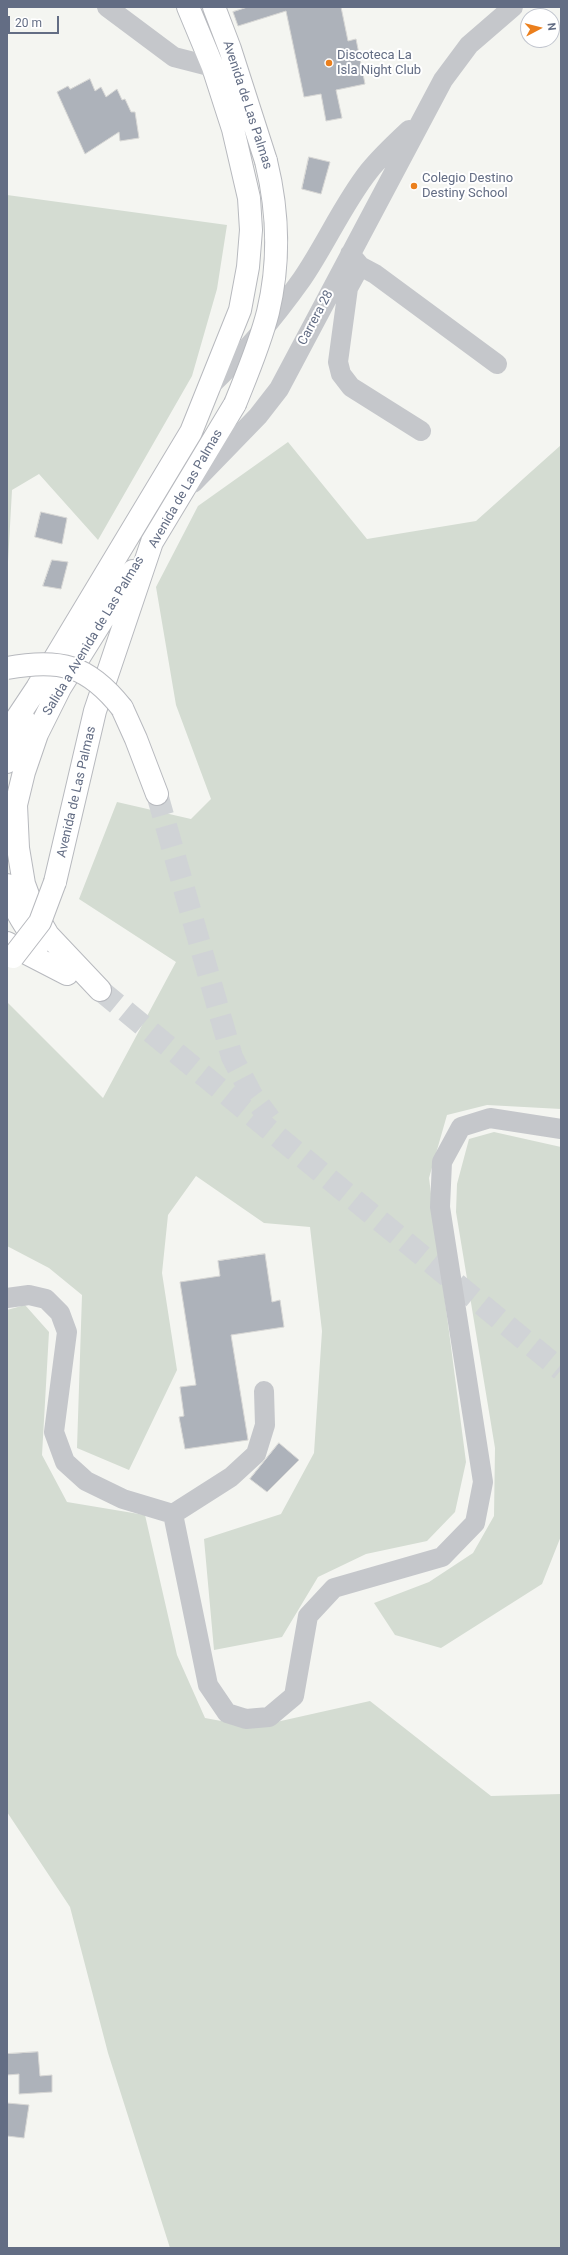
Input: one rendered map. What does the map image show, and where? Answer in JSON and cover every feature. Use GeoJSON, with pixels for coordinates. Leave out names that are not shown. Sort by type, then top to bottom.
{"type":"FeatureCollection","features":[{"type":"Feature","properties":{"kind":"main road","name":"Avenida de Las Palmas"},"geometry":{"type":"LineString","coordinates":[[7,733],[37,688],[191,432],[240,310],[248,267],[251,230],[249,198],[235,136],[213,67],[188,7]]}},
{"type":"Feature","properties":{"kind":"main road","name":"Avenida de Las Palmas"},"geometry":{"type":"LineString","coordinates":[[9,954],[40,922],[56,882],[95,711],[152,542],[235,404],[260,341],[268,312],[273,282],[277,229],[272,183],[230,50],[214,7]]}},
{"type":"Feature","properties":{"kind":"main road","name":"Salida a Avenida de Las Palmas"},"geometry":{"type":"LineString","coordinates":[[67,974],[100,990],[48,935],[34,911],[24,884],[18,848],[16,805],[24,772],[37,734],[60,688],[152,542]]}},
{"type":"Feature","properties":{"kind":"main road"},"geometry":{"type":"LineString","coordinates":[[7,668],[34,662],[65,666],[90,675],[109,691],[122,708],[136,739],[157,794]]}},
{"type":"Feature","properties":{"kind":"main road"},"geometry":{"type":"LineString","coordinates":[[7,762],[37,688]]}},
{"type":"Feature","properties":{"kind":"main road"},"geometry":{"type":"LineString","coordinates":[[7,885],[9,895],[29,931],[40,947],[67,974]]}},
{"type":"Feature","properties":{"kind":"main road"},"geometry":{"type":"LineString","coordinates":[[9,954],[67,974]]}},
{"type":"Feature","properties":{"kind":"street"},"geometry":{"type":"LineString","coordinates":[[107,7],[174,58],[213,67]]}},
{"type":"Feature","properties":{"kind":"street","name":"Carrera 28"},"geometry":{"type":"LineString","coordinates":[[181,496],[258,416],[279,389],[355,260],[387,183],[421,119],[444,80],[469,45],[512,7]]}},
{"type":"Feature","properties":{"kind":"street","name":"Carrera 28"},"geometry":{"type":"LineString","coordinates":[[209,387],[227,370],[302,279],[368,172],[382,155],[421,119]]}},
{"type":"Feature","properties":{"kind":"street"},"geometry":{"type":"LineString","coordinates":[[368,172],[378,169],[382,171],[386,174],[387,183]]}},
{"type":"Feature","properties":{"kind":"street"},"geometry":{"type":"LineString","coordinates":[[422,431],[351,387],[340,374],[338,362],[348,288],[355,260],[497,364]]}},
{"type":"Feature","properties":{"kind":"street"},"geometry":{"type":"LineString","coordinates":[[173,1514],[208,1686],[227,1713],[246,1719],[269,1717],[294,1696],[308,1616],[334,1588],[442,1556],[475,1524],[483,1482],[440,1208],[442,1162],[461,1127],[490,1118],[561,1129]]}},
{"type":"Feature","properties":{"kind":"street"},"geometry":{"type":"LineString","coordinates":[[7,1298],[28,1295],[46,1299],[60,1313],[67,1332],[54,1432],[65,1462],[86,1480],[123,1499],[173,1514],[231,1477],[256,1454],[265,1425],[264,1391]]}},
{"type":"Feature","properties":{"kind":"shaded area"},"geometry":{"type":"Polygon","coordinates":[[[7,195],[227,225],[217,289],[192,376],[98,540],[39,474],[12,490],[7,580],[7,195]]]}},
{"type":"Feature","properties":{"kind":"shaded area"},"geometry":{"type":"Polygon","coordinates":[[[288,442],[367,539],[476,521],[561,445],[561,1109],[487,1105],[447,1115],[429,1178],[466,1462],[455,1512],[427,1541],[366,1554],[318,1577],[282,1637],[214,1650],[204,1539],[281,1514],[314,1453],[322,1331],[310,1227],[264,1223],[196,1176],[168,1215],[162,1273],[177,1370],[129,1470],[77,1448],[82,1295],[49,1268],[7,1246],[7,1002],[103,1098],[176,962],[79,899],[117,802],[191,819],[211,799],[176,705],[156,587],[198,506],[288,442]]]}},
{"type":"Feature","properties":{"kind":"shaded area"},"geometry":{"type":"Polygon","coordinates":[[[494,1132],[561,1147],[561,1536],[542,1584],[441,1648],[395,1635],[374,1603],[429,1582],[473,1553],[494,1516],[495,1448],[456,1212],[457,1184],[469,1139],[494,1132]]]}},
{"type":"Feature","properties":{"kind":"shaded area"},"geometry":{"type":"Polygon","coordinates":[[[25,1305],[49,1332],[42,1455],[67,1502],[145,1515],[177,1655],[205,1718],[254,1727],[370,1701],[491,1796],[561,1794],[561,2248],[170,2248],[108,2053],[70,1907],[7,1812],[7,1310],[25,1305]]]}},
{"type":"Feature","properties":{"kind":"building","name":"Discoteca La Isla Night Club"},"geometry":{"type":"Polygon","coordinates":[[[248,7],[341,7],[348,41],[356,39],[365,84],[336,90],[342,118],[326,121],[321,94],[304,97],[286,11],[238,26],[233,12],[248,7]]]}},
{"type":"Feature","properties":{"kind":"building"},"geometry":{"type":"Polygon","coordinates":[[[90,79],[95,91],[101,87],[106,97],[117,89],[122,100],[125,99],[131,112],[135,112],[139,138],[120,141],[119,132],[85,154],[57,92],[68,86],[70,89],[90,79]]]}},
{"type":"Feature","properties":{"kind":"building"},"geometry":{"type":"Polygon","coordinates":[[[309,157],[330,162],[321,194],[302,189],[309,157]]]}},
{"type":"Feature","properties":{"kind":"building"},"geometry":{"type":"Polygon","coordinates":[[[41,512],[67,518],[62,544],[35,537],[41,512]]]}},
{"type":"Feature","properties":{"kind":"building"},"geometry":{"type":"Polygon","coordinates":[[[52,560],[68,562],[61,589],[43,586],[52,560]]]}},
{"type":"Feature","properties":{"kind":"building"},"geometry":{"type":"Polygon","coordinates":[[[265,1254],[272,1302],[280,1300],[284,1327],[231,1335],[248,1440],[185,1449],[179,1417],[184,1416],[180,1387],[196,1385],[180,1282],[220,1276],[218,1261],[265,1254]]]}},
{"type":"Feature","properties":{"kind":"building"},"geometry":{"type":"Polygon","coordinates":[[[279,1443],[299,1460],[267,1492],[250,1479],[279,1443]]]}},
{"type":"Feature","properties":{"kind":"building"},"geometry":{"type":"Polygon","coordinates":[[[38,2052],[40,2076],[52,2075],[52,2092],[19,2094],[19,2074],[7,2075],[7,2054],[38,2052]]]}},
{"type":"Feature","properties":{"kind":"building"},"geometry":{"type":"Polygon","coordinates":[[[7,2103],[29,2105],[24,2138],[7,2136],[7,2103]]]}},
{"type":"Feature","properties":{"kind":"tunnel"},"geometry":{"type":"LineString","coordinates":[[157,794],[232,1057],[252,1095],[270,1119]]}},
{"type":"Feature","properties":{"kind":"tunnel"},"geometry":{"type":"LineString","coordinates":[[100,990],[561,1370]]}},
{"type":"Feature","properties":{"kind":"place","name":"Discoteca La Isla Night Club"},"geometry":{"type":"Point","coordinates":[329,63]}},
{"type":"Feature","properties":{"kind":"place","name":"Colegio Destino Destiny School"},"geometry":{"type":"Point","coordinates":[414,186]}}]}
